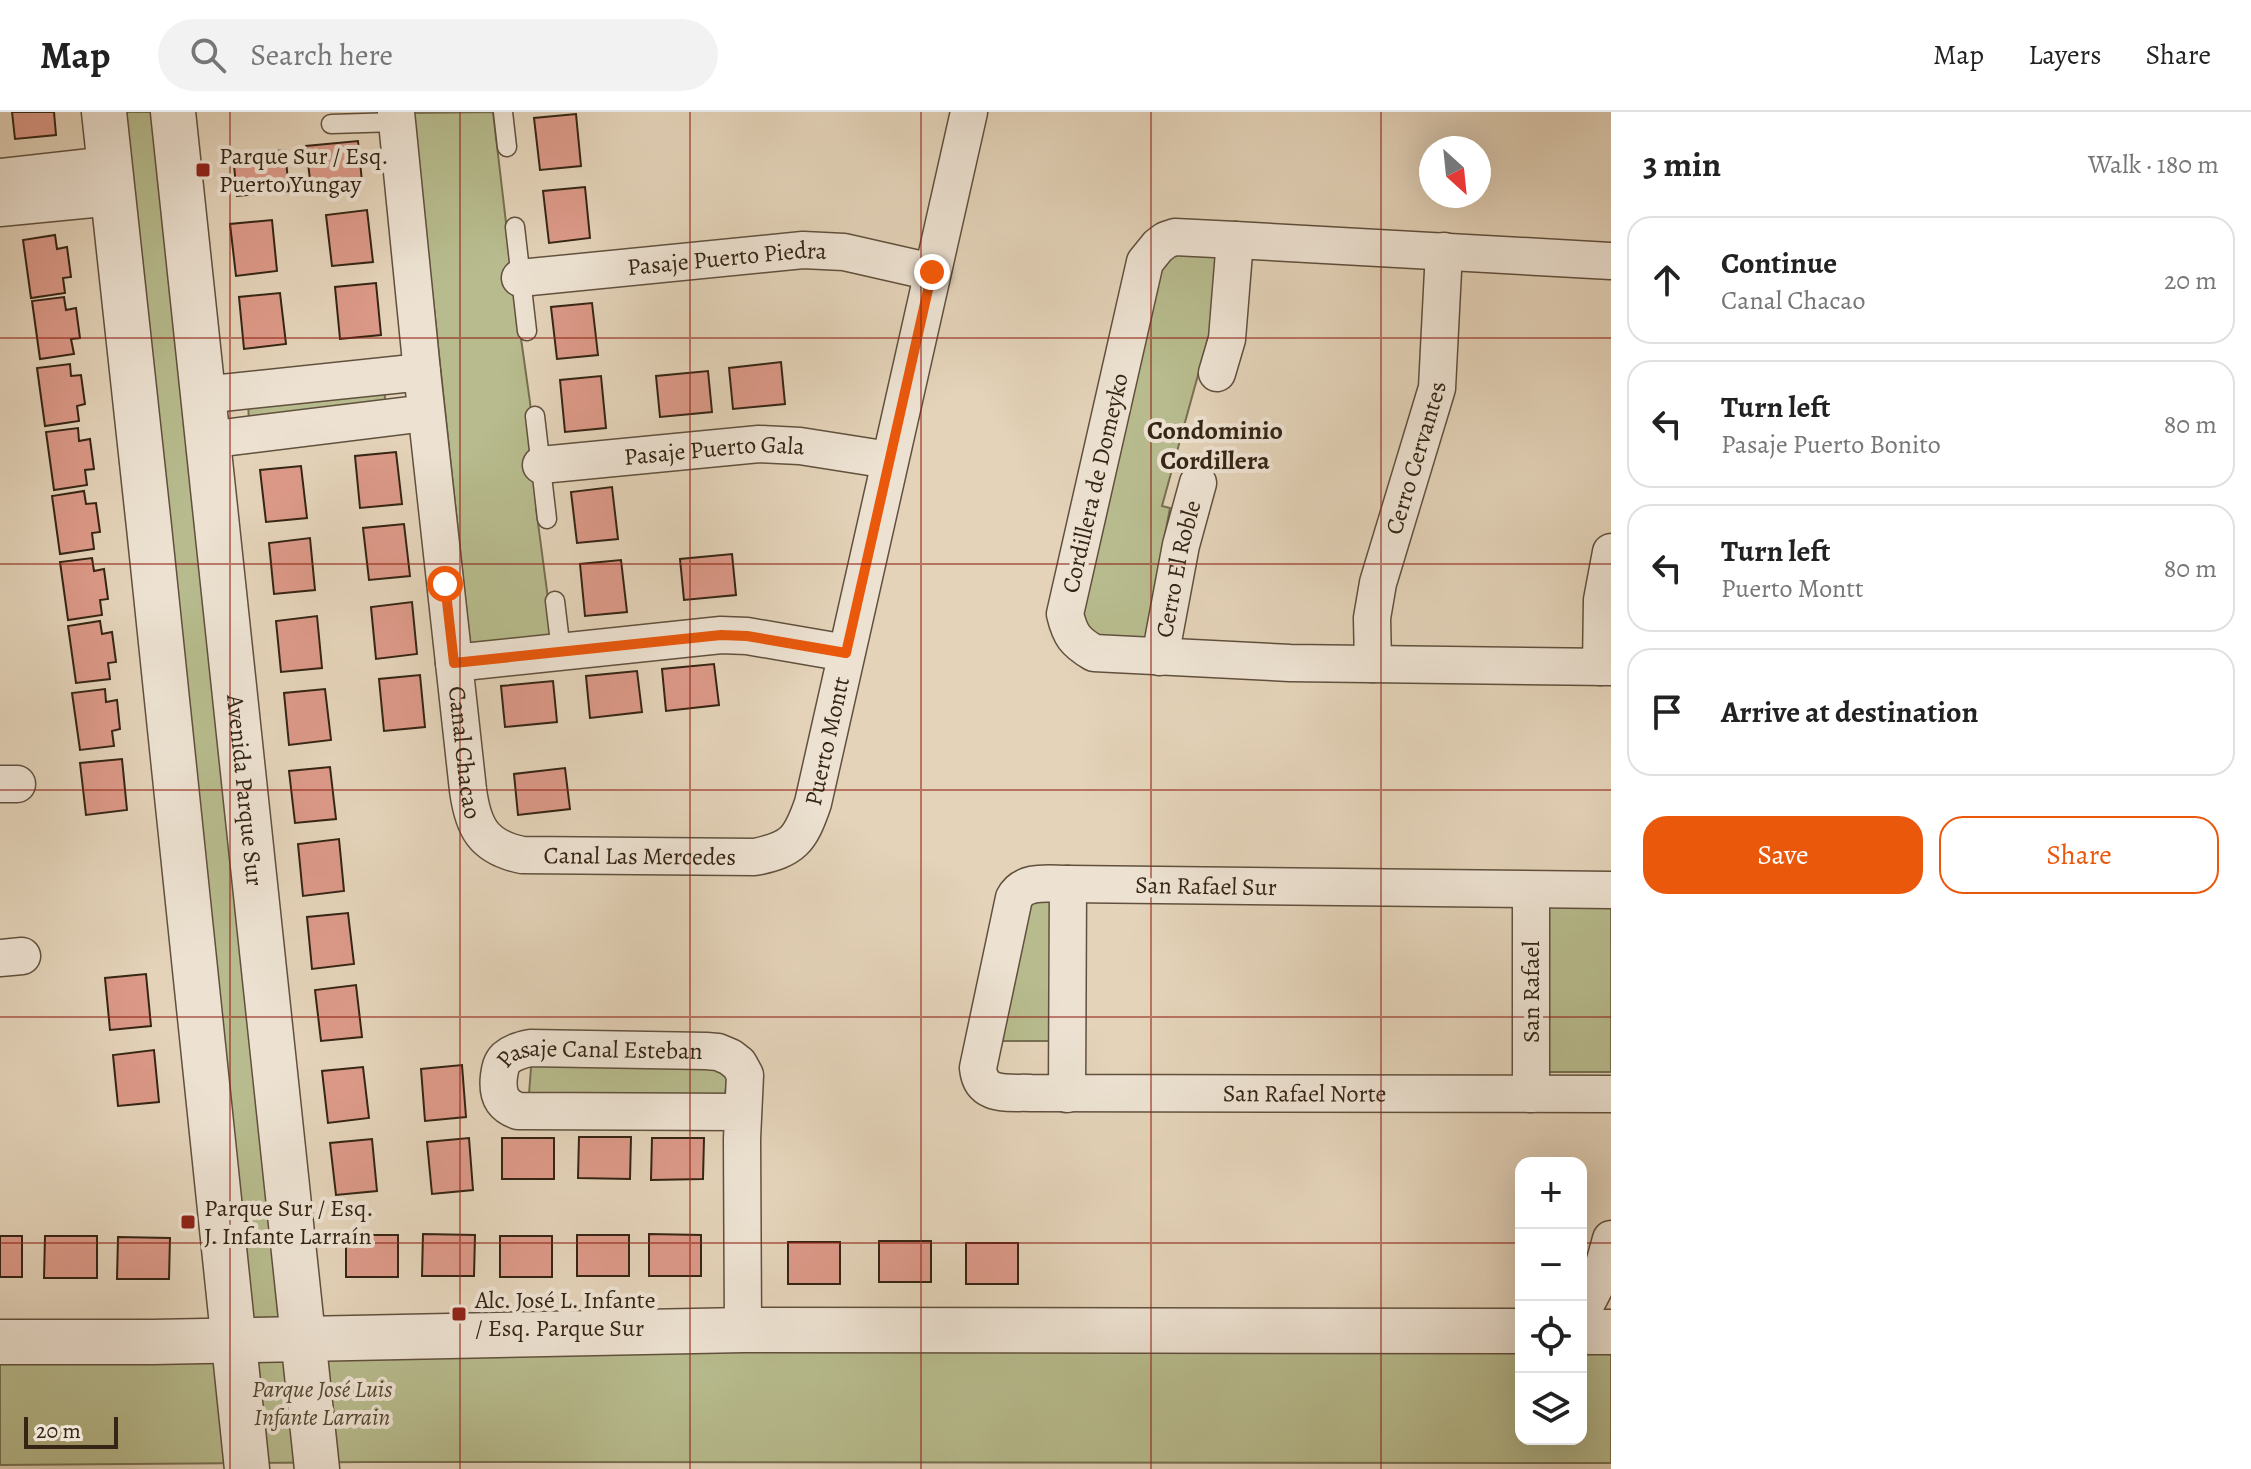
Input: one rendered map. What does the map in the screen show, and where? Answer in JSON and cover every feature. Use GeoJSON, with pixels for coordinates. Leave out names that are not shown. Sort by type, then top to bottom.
{"type":"FeatureCollection","features":[{"type":"Feature","properties":{"kind":"street"},"geometry":{"type":"LineString","coordinates":[[104,112],[247,1469]]}},
{"type":"Feature","properties":{"kind":"street","name":"Avenida Parque Sur"},"geometry":{"type":"LineString","coordinates":[[173,112],[317,1469]]}},
{"type":"Feature","properties":{"kind":"street","name":"Puerto Montt"},"geometry":{"type":"LineString","coordinates":[[787,848],[803,829],[813,803],[969,112]]}},
{"type":"Feature","properties":{"kind":"street","name":"Canal Chacao"},"geometry":{"type":"LineString","coordinates":[[396,117],[470,807],[474,821],[493,846]]}},
{"type":"Feature","properties":{"kind":"street"},"geometry":{"type":"LineString","coordinates":[[0,177],[111,181]]}},
{"type":"Feature","properties":{"kind":"street"},"geometry":{"type":"LineString","coordinates":[[0,208],[111,181]]}},
{"type":"Feature","properties":{"kind":"street","name":"Cordillera de Domeyko"},"geometry":{"type":"LineString","coordinates":[[1606,667],[1290,663],[1094,653],[1077,643],[1065,614],[1145,262],[1166,240],[1175,237],[1611,261]]}},
{"type":"Feature","properties":{"kind":"street"},"geometry":{"type":"LineString","coordinates":[[1217,373],[1227,339],[1235,240]]}},
{"type":"Feature","properties":{"kind":"street","name":"Pasaje Puerto Piedra"},"geometry":{"type":"LineString","coordinates":[[520,278],[803,250],[844,252],[932,272]]}},
{"type":"Feature","properties":{"kind":"street","name":"Cerro Cervantes"},"geometry":{"type":"LineString","coordinates":[[1373,664],[1372,618],[1378,583],[1437,388],[1444,251]]}},
{"type":"Feature","properties":{"kind":"street"},"geometry":{"type":"LineString","coordinates":[[203,395],[422,372]]}},
{"type":"Feature","properties":{"kind":"street"},"geometry":{"type":"LineString","coordinates":[[207,440],[426,413]]}},
{"type":"Feature","properties":{"kind":"street","name":"Pasaje Puerto Gala"},"geometry":{"type":"LineString","coordinates":[[541,465],[759,444],[800,446],[889,460]]}},
{"type":"Feature","properties":{"kind":"street","name":"Cerro El Roble"},"geometry":{"type":"LineString","coordinates":[[1160,657],[1181,545],[1198,483]]}},
{"type":"Feature","properties":{"kind":"street"},"geometry":{"type":"LineString","coordinates":[[1606,667],[1602,600],[1611,552]]}},
{"type":"Feature","properties":{"kind":"street"},"geometry":{"type":"LineString","coordinates":[[454,663],[721,635],[747,636],[846,653]]}},
{"type":"Feature","properties":{"kind":"street","name":"Canal Las Mercedes"},"geometry":{"type":"LineString","coordinates":[[493,846],[522,855],[755,857],[787,848]]}},
{"type":"Feature","properties":{"kind":"street"},"geometry":{"type":"LineString","coordinates":[[1067,1094],[1068,884]]}},
{"type":"Feature","properties":{"kind":"street","name":"San Rafael Sur"},"geometry":{"type":"LineString","coordinates":[[997,1091],[986,1088],[979,1080],[978,1068],[1014,898],[1018,890],[1026,886],[1611,890]]}},
{"type":"Feature","properties":{"kind":"street","name":"San Rafael"},"geometry":{"type":"LineString","coordinates":[[1531,890],[1531,1094]]}},
{"type":"Feature","properties":{"kind":"street","name":"Pasaje Canal Esteban"},"geometry":{"type":"LineString","coordinates":[[743,1112],[518,1111],[509,1108],[497,1089],[503,1061],[515,1052],[530,1048],[718,1052],[739,1064],[745,1075],[743,1330]]}},
{"type":"Feature","properties":{"kind":"street","name":"San Rafael Norte"},"geometry":{"type":"LineString","coordinates":[[997,1091],[1067,1094],[1611,1094]]}},
{"type":"Feature","properties":{"kind":"street"},"geometry":{"type":"LineString","coordinates":[[1587,1302],[1601,1275],[1611,1239]]}},
{"type":"Feature","properties":{"kind":"street"},"geometry":{"type":"LineString","coordinates":[[0,1342],[153,1342],[743,1330],[1515,1331]]}},
{"type":"Feature","properties":{"kind":"street"},"geometry":{"type":"LineString","coordinates":[[1587,1332],[1611,1332]]}},
{"type":"Feature","properties":{"kind":"lane"},"geometry":{"type":"LineString","coordinates":[[503,112],[507,147]]}},
{"type":"Feature","properties":{"kind":"lane"},"geometry":{"type":"LineString","coordinates":[[331,124],[396,117]]}},
{"type":"Feature","properties":{"kind":"lane"},"geometry":{"type":"LineString","coordinates":[[515,227],[527,331]]}},
{"type":"Feature","properties":{"kind":"lane"},"geometry":{"type":"LineString","coordinates":[[535,416],[547,519]]}},
{"type":"Feature","properties":{"kind":"lane"},"geometry":{"type":"LineString","coordinates":[[555,601],[561,651]]}},
{"type":"Feature","properties":{"kind":"green space"},"geometry":{"type":"Polygon","coordinates":[[[119,112],[155,112],[286,1313],[279,1322],[258,1324],[249,1313],[119,112]]]}},
{"type":"Feature","properties":{"kind":"green space"},"geometry":{"type":"Polygon","coordinates":[[[493,112],[530,402],[537,473],[536,508],[553,636],[470,643],[413,113],[493,112]]]}},
{"type":"Feature","properties":{"kind":"green space"},"geometry":{"type":"Polygon","coordinates":[[[1226,250],[1219,332],[1209,335],[1162,506],[1170,508],[1144,646],[1097,643],[1075,610],[1165,251],[1226,250]]]}},
{"type":"Feature","properties":{"kind":"green space"},"geometry":{"type":"Polygon","coordinates":[[[384,389],[386,408],[249,422],[248,402],[384,389]]]}},
{"type":"Feature","properties":{"kind":"green space"},"geometry":{"type":"Polygon","coordinates":[[[1032,898],[1050,900],[1052,1041],[998,1041],[1032,898]]]}},
{"type":"Feature","properties":{"kind":"green space"},"geometry":{"type":"Polygon","coordinates":[[[1549,899],[1611,900],[1611,1072],[1549,1072],[1549,899]]]}},
{"type":"Feature","properties":{"kind":"green space"},"geometry":{"type":"Polygon","coordinates":[[[532,1055],[729,1064],[724,1103],[529,1094],[532,1055]]]}},
{"type":"Feature","properties":{"kind":"green space","name":"Parque José Luis Infante Larrain"},"geometry":{"type":"Polygon","coordinates":[[[0,1347],[1515,1351],[1515,1445],[1587,1445],[1587,1351],[1611,1351],[1611,1463],[366,1462],[0,1465],[0,1347]]]}},
{"type":"Feature","properties":{"kind":"building"},"geometry":{"type":"Polygon","coordinates":[[[12,112],[54,112],[56,135],[15,139],[12,112]]]}},
{"type":"Feature","properties":{"kind":"building"},"geometry":{"type":"Polygon","coordinates":[[[576,114],[581,166],[540,170],[534,118],[576,114]]]}},
{"type":"Feature","properties":{"kind":"building"},"geometry":{"type":"Polygon","coordinates":[[[358,141],[362,182],[311,188],[306,146],[358,141]]]}},
{"type":"Feature","properties":{"kind":"building"},"geometry":{"type":"Polygon","coordinates":[[[285,150],[289,191],[237,196],[233,155],[285,150]]]}},
{"type":"Feature","properties":{"kind":"building"},"geometry":{"type":"Polygon","coordinates":[[[585,187],[590,238],[549,243],[543,191],[585,187]]]}},
{"type":"Feature","properties":{"kind":"building"},"geometry":{"type":"Polygon","coordinates":[[[367,210],[373,262],[332,266],[326,215],[367,210]]]}},
{"type":"Feature","properties":{"kind":"building"},"geometry":{"type":"Polygon","coordinates":[[[272,220],[277,271],[236,276],[230,224],[272,220]]]}},
{"type":"Feature","properties":{"kind":"building"},"geometry":{"type":"Polygon","coordinates":[[[55,235],[57,249],[67,247],[71,277],[63,278],[65,293],[31,298],[23,240],[55,235]]]}},
{"type":"Feature","properties":{"kind":"building"},"geometry":{"type":"Polygon","coordinates":[[[376,283],[381,335],[340,339],[335,287],[376,283]]]}},
{"type":"Feature","properties":{"kind":"building"},"geometry":{"type":"Polygon","coordinates":[[[280,293],[286,344],[244,349],[239,297],[280,293]]]}},
{"type":"Feature","properties":{"kind":"building"},"geometry":{"type":"Polygon","coordinates":[[[64,297],[66,310],[76,308],[80,338],[71,339],[74,354],[40,359],[32,301],[64,297]]]}},
{"type":"Feature","properties":{"kind":"building"},"geometry":{"type":"Polygon","coordinates":[[[592,303],[598,355],[557,359],[551,307],[592,303]]]}},
{"type":"Feature","properties":{"kind":"building"},"geometry":{"type":"Polygon","coordinates":[[[781,362],[785,404],[733,409],[729,368],[781,362]]]}},
{"type":"Feature","properties":{"kind":"building"},"geometry":{"type":"Polygon","coordinates":[[[70,364],[71,376],[81,375],[85,404],[77,406],[79,421],[45,426],[37,368],[70,364]]]}},
{"type":"Feature","properties":{"kind":"building"},"geometry":{"type":"Polygon","coordinates":[[[708,371],[712,412],[660,417],[656,376],[708,371]]]}},
{"type":"Feature","properties":{"kind":"building"},"geometry":{"type":"Polygon","coordinates":[[[601,376],[606,428],[565,432],[560,380],[601,376]]]}},
{"type":"Feature","properties":{"kind":"building"},"geometry":{"type":"Polygon","coordinates":[[[78,428],[79,441],[90,439],[94,469],[85,470],[87,485],[54,490],[46,432],[78,428]]]}},
{"type":"Feature","properties":{"kind":"building"},"geometry":{"type":"Polygon","coordinates":[[[396,452],[402,504],[360,508],[355,456],[396,452]]]}},
{"type":"Feature","properties":{"kind":"building"},"geometry":{"type":"Polygon","coordinates":[[[301,466],[307,518],[266,522],[260,470],[301,466]]]}},
{"type":"Feature","properties":{"kind":"building"},"geometry":{"type":"Polygon","coordinates":[[[612,487],[618,539],[577,543],[571,492],[612,487]]]}},
{"type":"Feature","properties":{"kind":"building"},"geometry":{"type":"Polygon","coordinates":[[[84,491],[86,504],[96,503],[100,532],[92,533],[94,549],[60,554],[52,496],[84,491]]]}},
{"type":"Feature","properties":{"kind":"building"},"geometry":{"type":"Polygon","coordinates":[[[404,524],[410,576],[369,580],[363,528],[404,524]]]}},
{"type":"Feature","properties":{"kind":"building"},"geometry":{"type":"Polygon","coordinates":[[[310,538],[315,590],[274,594],[269,543],[310,538]]]}},
{"type":"Feature","properties":{"kind":"building"},"geometry":{"type":"Polygon","coordinates":[[[732,554],[736,595],[684,600],[680,559],[732,554]]]}},
{"type":"Feature","properties":{"kind":"building"},"geometry":{"type":"Polygon","coordinates":[[[92,558],[94,571],[104,569],[108,599],[100,600],[102,615],[68,620],[60,562],[92,558]]]}},
{"type":"Feature","properties":{"kind":"building"},"geometry":{"type":"Polygon","coordinates":[[[621,560],[627,612],[585,616],[580,564],[621,560]]]}},
{"type":"Feature","properties":{"kind":"building"},"geometry":{"type":"Polygon","coordinates":[[[412,602],[417,654],[376,659],[371,607],[412,602]]]}},
{"type":"Feature","properties":{"kind":"building"},"geometry":{"type":"Polygon","coordinates":[[[317,616],[322,668],[281,672],[276,621],[317,616]]]}},
{"type":"Feature","properties":{"kind":"building"},"geometry":{"type":"Polygon","coordinates":[[[100,621],[102,634],[112,632],[116,662],[108,663],[110,679],[76,683],[68,626],[100,621]]]}},
{"type":"Feature","properties":{"kind":"building"},"geometry":{"type":"Polygon","coordinates":[[[714,664],[719,705],[666,711],[662,669],[714,664]]]}},
{"type":"Feature","properties":{"kind":"building"},"geometry":{"type":"Polygon","coordinates":[[[637,671],[642,712],[590,718],[586,676],[637,671]]]}},
{"type":"Feature","properties":{"kind":"building"},"geometry":{"type":"Polygon","coordinates":[[[420,675],[425,727],[384,731],[379,679],[420,675]]]}},
{"type":"Feature","properties":{"kind":"building"},"geometry":{"type":"Polygon","coordinates":[[[553,681],[557,722],[505,727],[501,686],[553,681]]]}},
{"type":"Feature","properties":{"kind":"building"},"geometry":{"type":"Polygon","coordinates":[[[105,689],[106,702],[117,700],[120,729],[112,731],[114,746],[80,750],[72,693],[105,689]]]}},
{"type":"Feature","properties":{"kind":"building"},"geometry":{"type":"Polygon","coordinates":[[[325,689],[331,740],[289,745],[284,693],[325,689]]]}},
{"type":"Feature","properties":{"kind":"building"},"geometry":{"type":"Polygon","coordinates":[[[122,759],[127,810],[86,815],[80,763],[122,759]]]}},
{"type":"Feature","properties":{"kind":"building"},"geometry":{"type":"Polygon","coordinates":[[[330,767],[336,819],[295,823],[289,771],[330,767]]]}},
{"type":"Feature","properties":{"kind":"building"},"geometry":{"type":"Polygon","coordinates":[[[565,768],[570,809],[518,815],[514,774],[565,768]]]}},
{"type":"Feature","properties":{"kind":"building"},"geometry":{"type":"Polygon","coordinates":[[[339,839],[344,891],[303,896],[298,844],[339,839]]]}},
{"type":"Feature","properties":{"kind":"building"},"geometry":{"type":"Polygon","coordinates":[[[348,913],[354,964],[312,969],[307,917],[348,913]]]}},
{"type":"Feature","properties":{"kind":"building"},"geometry":{"type":"Polygon","coordinates":[[[146,974],[151,1026],[110,1030],[105,978],[146,974]]]}},
{"type":"Feature","properties":{"kind":"building"},"geometry":{"type":"Polygon","coordinates":[[[356,985],[362,1037],[321,1041],[315,990],[356,985]]]}},
{"type":"Feature","properties":{"kind":"building"},"geometry":{"type":"Polygon","coordinates":[[[154,1050],[159,1102],[118,1106],[113,1055],[154,1050]]]}},
{"type":"Feature","properties":{"kind":"building"},"geometry":{"type":"Polygon","coordinates":[[[462,1065],[466,1117],[425,1121],[421,1069],[462,1065]]]}},
{"type":"Feature","properties":{"kind":"building"},"geometry":{"type":"Polygon","coordinates":[[[363,1067],[369,1118],[328,1123],[322,1071],[363,1067]]]}},
{"type":"Feature","properties":{"kind":"building"},"geometry":{"type":"Polygon","coordinates":[[[579,1137],[631,1137],[630,1179],[578,1178],[579,1137]]]}},
{"type":"Feature","properties":{"kind":"building"},"geometry":{"type":"Polygon","coordinates":[[[469,1138],[473,1190],[432,1194],[427,1142],[469,1138]]]}},
{"type":"Feature","properties":{"kind":"building"},"geometry":{"type":"Polygon","coordinates":[[[502,1138],[554,1138],[554,1179],[502,1179],[502,1138]]]}},
{"type":"Feature","properties":{"kind":"building"},"geometry":{"type":"Polygon","coordinates":[[[652,1138],[704,1138],[703,1179],[651,1180],[652,1138]]]}},
{"type":"Feature","properties":{"kind":"building"},"geometry":{"type":"Polygon","coordinates":[[[372,1139],[377,1191],[336,1195],[330,1143],[372,1139]]]}},
{"type":"Feature","properties":{"kind":"building"},"geometry":{"type":"Polygon","coordinates":[[[423,1234],[475,1235],[474,1276],[422,1276],[423,1234]]]}},
{"type":"Feature","properties":{"kind":"building"},"geometry":{"type":"Polygon","coordinates":[[[649,1234],[701,1235],[701,1276],[649,1276],[649,1234]]]}},
{"type":"Feature","properties":{"kind":"building"},"geometry":{"type":"Polygon","coordinates":[[[346,1235],[398,1235],[398,1277],[346,1277],[346,1235]]]}},
{"type":"Feature","properties":{"kind":"building"},"geometry":{"type":"Polygon","coordinates":[[[577,1235],[629,1235],[629,1276],[577,1276],[577,1235]]]}},
{"type":"Feature","properties":{"kind":"building"},"geometry":{"type":"Polygon","coordinates":[[[0,1236],[22,1236],[22,1277],[0,1277],[0,1236]]]}},
{"type":"Feature","properties":{"kind":"building"},"geometry":{"type":"Polygon","coordinates":[[[45,1236],[97,1236],[97,1278],[44,1278],[45,1236]]]}},
{"type":"Feature","properties":{"kind":"building"},"geometry":{"type":"Polygon","coordinates":[[[500,1236],[552,1236],[552,1277],[500,1277],[500,1236]]]}},
{"type":"Feature","properties":{"kind":"building"},"geometry":{"type":"Polygon","coordinates":[[[118,1237],[170,1238],[169,1279],[117,1279],[118,1237]]]}},
{"type":"Feature","properties":{"kind":"building"},"geometry":{"type":"Polygon","coordinates":[[[879,1241],[931,1241],[931,1282],[879,1282],[879,1241]]]}},
{"type":"Feature","properties":{"kind":"building"},"geometry":{"type":"Polygon","coordinates":[[[788,1242],[840,1242],[840,1284],[788,1284],[788,1242]]]}},
{"type":"Feature","properties":{"kind":"building"},"geometry":{"type":"Polygon","coordinates":[[[966,1243],[1018,1243],[1018,1284],[966,1284],[966,1243]]]}},
{"type":"Feature","properties":{"kind":"place","name":"Parque Sur / Esq. Puerto Yungay"},"geometry":{"type":"Point","coordinates":[203,170]}},
{"type":"Feature","properties":{"kind":"place","name":"Parque Sur / Esq. J. Infante Larraín"},"geometry":{"type":"Point","coordinates":[188,1222]}},
{"type":"Feature","properties":{"kind":"place","name":"Alc. José L. Infante / Esq. Parque Sur"},"geometry":{"type":"Point","coordinates":[459,1314]}},
{"type":"Feature","properties":{"kind":"district","name":"Condominio Cordillera"},"geometry":{"type":"Point","coordinates":[1215,445]}},
{"type":"Feature","properties":{"kind":"route"},"geometry":{"type":"LineString","coordinates":[[445,584],[454,663],[721,635],[747,636],[846,653],[932,272]]}}]}
